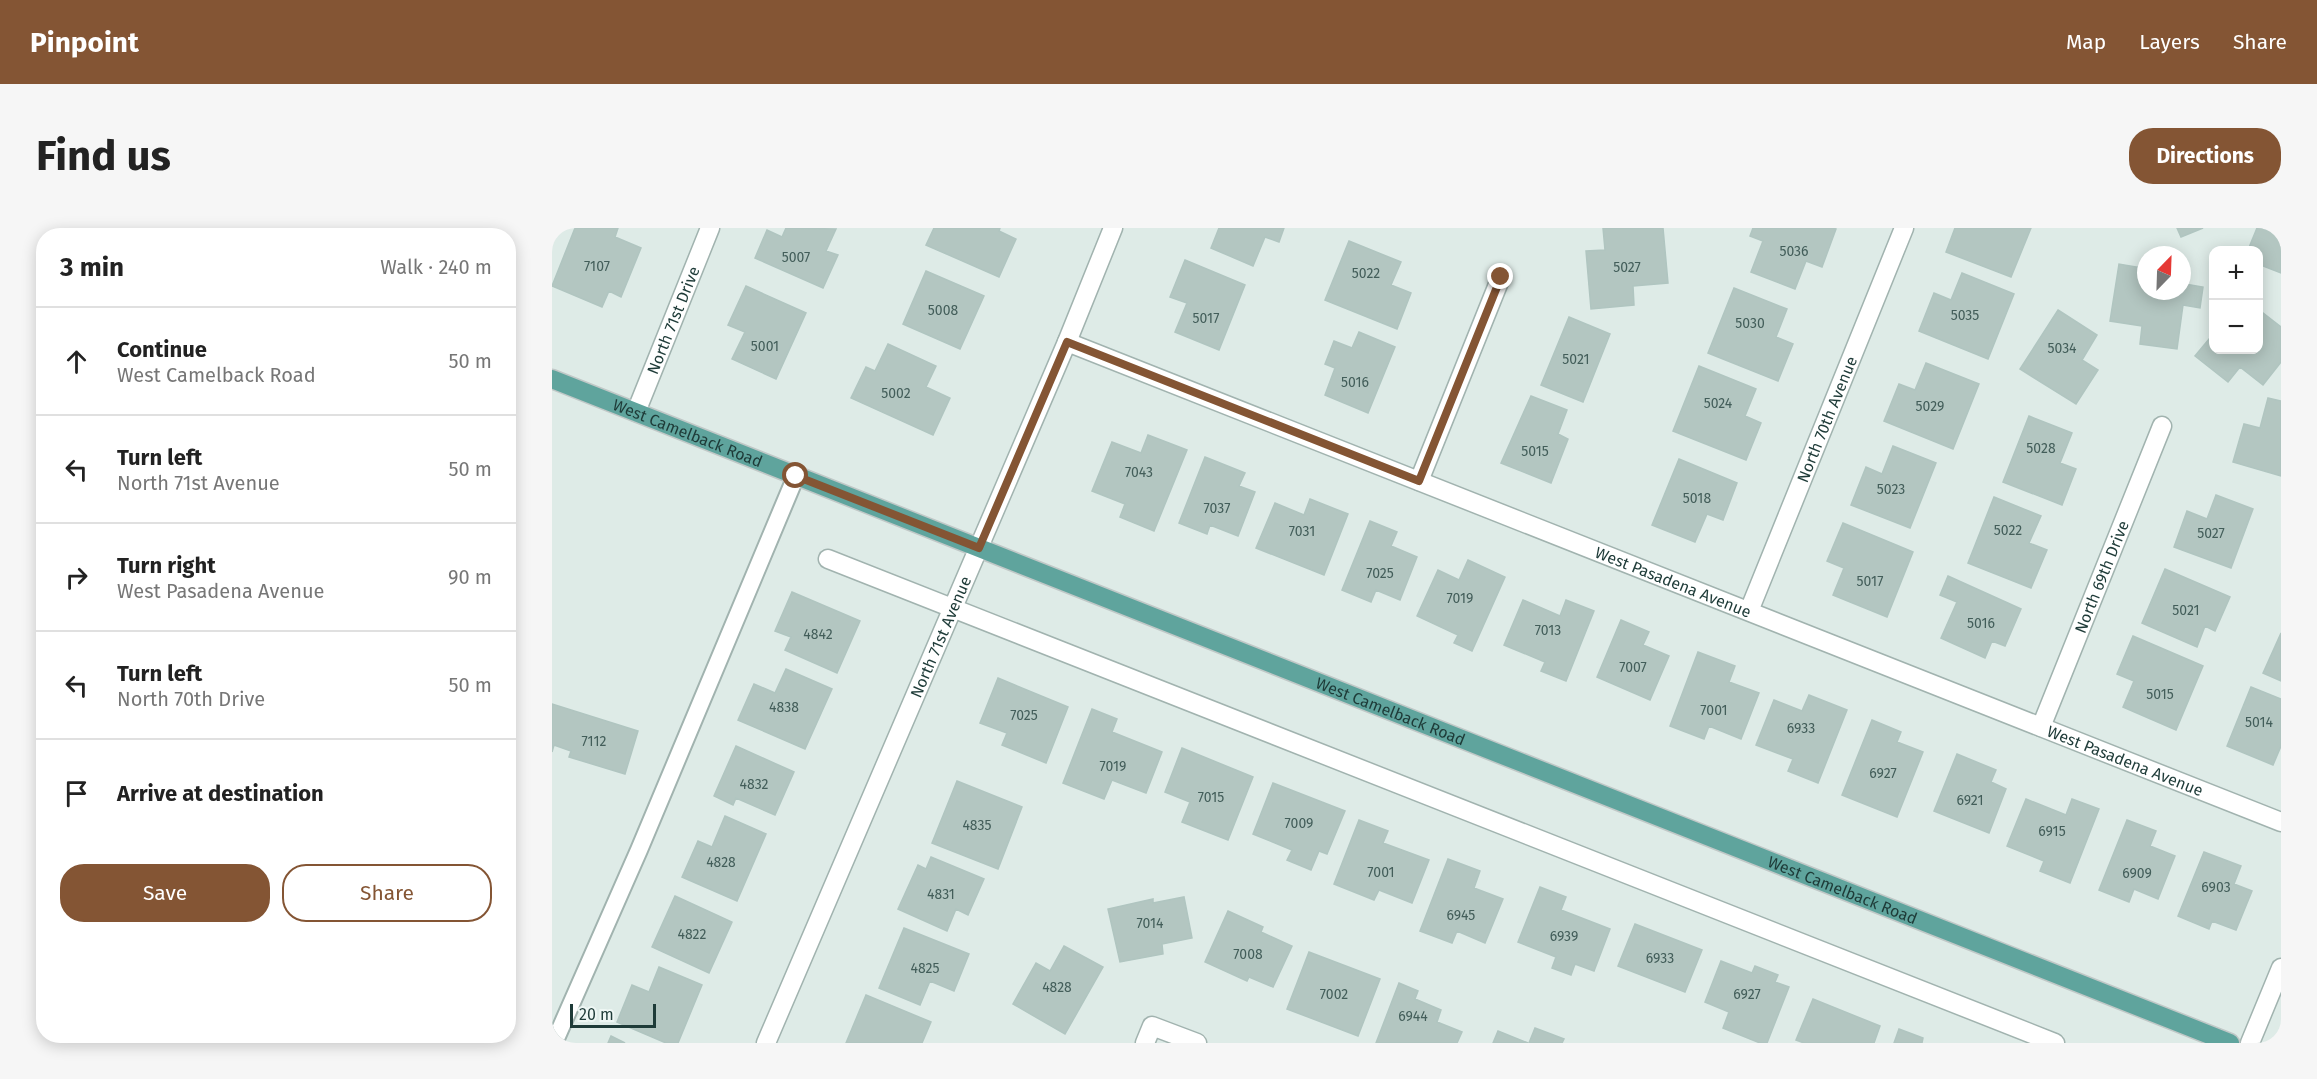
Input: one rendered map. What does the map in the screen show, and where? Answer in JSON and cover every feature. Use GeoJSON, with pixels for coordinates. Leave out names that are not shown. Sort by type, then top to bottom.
{"type":"FeatureCollection","features":[{"type":"Feature","properties":{"kind":"main road","name":"West Camelback Road"},"geometry":{"type":"LineString","coordinates":[[552,379],[2230,1043]]}},
{"type":"Feature","properties":{"kind":"street","name":"North 71st Drive"},"geometry":{"type":"LineString","coordinates":[[636,412],[710,228]]}},
{"type":"Feature","properties":{"kind":"street","name":"North 71st Avenue"},"geometry":{"type":"LineString","coordinates":[[766,1043],[1067,342],[1113,228]]}},
{"type":"Feature","properties":{"kind":"street","name":"North 70th Avenue"},"geometry":{"type":"LineString","coordinates":[[1749,611],[1904,228]]}},
{"type":"Feature","properties":{"kind":"street"},"geometry":{"type":"LineString","coordinates":[[1419,481],[1501,277]]}},
{"type":"Feature","properties":{"kind":"street","name":"West Pasadena Avenue"},"geometry":{"type":"LineString","coordinates":[[1067,342],[2281,822]]}},
{"type":"Feature","properties":{"kind":"street","name":"North 69th Drive"},"geometry":{"type":"LineString","coordinates":[[2041,727],[2162,426]]}},
{"type":"Feature","properties":{"kind":"street"},"geometry":{"type":"LineString","coordinates":[[828,559],[2055,1043]]}},
{"type":"Feature","properties":{"kind":"street"},"geometry":{"type":"LineString","coordinates":[[2250,1043],[2281,968]]}},
{"type":"Feature","properties":{"kind":"street"},"geometry":{"type":"LineString","coordinates":[[1145,1043],[1152,1026],[1197,1043]]}},
{"type":"Feature","properties":{"kind":"lane"},"geometry":{"type":"LineString","coordinates":[[554,1043],[639,850],[796,476]]}},
{"type":"Feature","properties":{"kind":"building"},"geometry":{"type":"Polygon","coordinates":[[[575,228],[618,228],[615,237],[641,248],[621,297],[609,291],[602,307],[552,286],[575,228]]]}},
{"type":"Feature","properties":{"kind":"building"},"geometry":{"type":"Polygon","coordinates":[[[786,228],[836,229],[826,251],[838,255],[823,288],[755,258],[767,230],[782,237],[786,228]]]}},
{"type":"Feature","properties":{"kind":"building"},"geometry":{"type":"Polygon","coordinates":[[[934,228],[1000,228],[999,231],[1016,239],[999,277],[926,245],[934,228]]]}},
{"type":"Feature","properties":{"kind":"building"},"geometry":{"type":"Polygon","coordinates":[[[1219,228],[1284,228],[1279,242],[1265,237],[1253,266],[1211,248],[1219,228]]]}},
{"type":"Feature","properties":{"kind":"building"},"geometry":{"type":"Polygon","coordinates":[[[1603,228],[1663,228],[1668,283],[1633,286],[1634,305],[1591,309],[1586,251],[1605,250],[1603,228]]]}},
{"type":"Feature","properties":{"kind":"building"},"geometry":{"type":"Polygon","coordinates":[[[1753,228],[1836,229],[1822,267],[1806,261],[1795,289],[1751,272],[1763,241],[1750,236],[1753,228]]]}},
{"type":"Feature","properties":{"kind":"building"},"geometry":{"type":"Polygon","coordinates":[[[1955,228],[2031,228],[2011,277],[1946,252],[1955,228]]]}},
{"type":"Feature","properties":{"kind":"building"},"geometry":{"type":"Polygon","coordinates":[[[2177,228],[2203,228],[2181,237],[2177,228]]]}},
{"type":"Feature","properties":{"kind":"building"},"geometry":{"type":"Polygon","coordinates":[[[2257,228],[2281,228],[2281,273],[2263,266],[2263,246],[2250,246],[2257,228]]]}},
{"type":"Feature","properties":{"kind":"building"},"geometry":{"type":"Polygon","coordinates":[[[1349,241],[1401,262],[1391,285],[1411,293],[1397,329],[1325,300],[1349,241]]]}},
{"type":"Feature","properties":{"kind":"building"},"geometry":{"type":"Polygon","coordinates":[[[1185,260],[1245,285],[1219,350],[1175,332],[1187,303],[1170,297],[1185,260]]]}},
{"type":"Feature","properties":{"kind":"building"},"geometry":{"type":"Polygon","coordinates":[[[2119,264],[2137,267],[2137,300],[2191,300],[2191,285],[2203,287],[2200,308],[2183,305],[2177,349],[2140,344],[2142,326],[2110,321],[2119,264]]]}},
{"type":"Feature","properties":{"kind":"building"},"geometry":{"type":"Polygon","coordinates":[[[926,271],[984,296],[960,349],[903,324],[926,271]]]}},
{"type":"Feature","properties":{"kind":"building"},"geometry":{"type":"Polygon","coordinates":[[[1962,273],[2014,294],[1988,359],[1919,331],[1934,293],[1951,300],[1962,273]]]}},
{"type":"Feature","properties":{"kind":"building"},"geometry":{"type":"Polygon","coordinates":[[[746,286],[806,313],[776,379],[732,359],[745,332],[728,325],[746,286]]]}},
{"type":"Feature","properties":{"kind":"building"},"geometry":{"type":"Polygon","coordinates":[[[1734,288],[1787,309],[1776,337],[1793,344],[1778,381],[1708,353],[1734,288]]]}},
{"type":"Feature","properties":{"kind":"building"},"geometry":{"type":"Polygon","coordinates":[[[2058,310],[2097,335],[2082,360],[2098,370],[2076,404],[2020,369],[2058,310]]]}},
{"type":"Feature","properties":{"kind":"building"},"geometry":{"type":"Polygon","coordinates":[[[2263,313],[2281,327],[2281,362],[2263,385],[2240,367],[2228,382],[2195,356],[2209,339],[2209,354],[2263,354],[2263,313]]]}},
{"type":"Feature","properties":{"kind":"building"},"geometry":{"type":"Polygon","coordinates":[[[1569,317],[1610,334],[1583,402],[1541,385],[1569,317]]]}},
{"type":"Feature","properties":{"kind":"building"},"geometry":{"type":"Polygon","coordinates":[[[1359,332],[1395,347],[1368,413],[1325,395],[1335,368],[1325,364],[1334,341],[1352,348],[1359,332]]]}},
{"type":"Feature","properties":{"kind":"building"},"geometry":{"type":"Polygon","coordinates":[[[888,344],[936,366],[926,387],[950,398],[933,435],[851,398],[866,367],[875,371],[888,344]]]}},
{"type":"Feature","properties":{"kind":"building"},"geometry":{"type":"Polygon","coordinates":[[[1926,363],[1979,384],[1953,449],[1884,421],[1899,384],[1915,390],[1926,363]]]}},
{"type":"Feature","properties":{"kind":"building"},"geometry":{"type":"Polygon","coordinates":[[[1699,366],[1756,389],[1745,416],[1761,423],[1746,460],[1673,431],[1699,366]]]}},
{"type":"Feature","properties":{"kind":"building"},"geometry":{"type":"Polygon","coordinates":[[[1531,396],[1567,410],[1558,434],[1568,439],[1551,483],[1501,463],[1531,396]]]}},
{"type":"Feature","properties":{"kind":"building"},"geometry":{"type":"Polygon","coordinates":[[[2268,398],[2281,401],[2281,476],[2233,462],[2244,424],[2260,428],[2268,398]]]}},
{"type":"Feature","properties":{"kind":"building"},"geometry":{"type":"Polygon","coordinates":[[[2029,416],[2072,433],[2060,463],[2076,469],[2062,505],[2003,482],[2029,416]]]}},
{"type":"Feature","properties":{"kind":"building"},"geometry":{"type":"Polygon","coordinates":[[[1148,435],[1187,450],[1154,531],[1120,517],[1125,504],[1092,491],[1112,442],[1141,453],[1148,435]]]}},
{"type":"Feature","properties":{"kind":"building"},"geometry":{"type":"Polygon","coordinates":[[[1893,446],[1936,463],[1910,528],[1851,505],[1866,467],[1882,474],[1893,446]]]}},
{"type":"Feature","properties":{"kind":"building"},"geometry":{"type":"Polygon","coordinates":[[[1205,457],[1245,473],[1239,486],[1255,492],[1238,536],[1210,525],[1207,534],[1179,523],[1205,457]]]}},
{"type":"Feature","properties":{"kind":"building"},"geometry":{"type":"Polygon","coordinates":[[[1679,459],[1737,483],[1723,520],[1707,514],[1695,542],[1652,525],[1679,459]]]}},
{"type":"Feature","properties":{"kind":"building"},"geometry":{"type":"Polygon","coordinates":[[[2216,495],[2253,509],[2231,568],[2174,547],[2187,511],[2207,519],[2216,495]]]}},
{"type":"Feature","properties":{"kind":"building"},"geometry":{"type":"Polygon","coordinates":[[[1994,497],[2041,516],[2029,543],[2047,550],[2031,588],[1968,563],[1994,497]]]}},
{"type":"Feature","properties":{"kind":"building"},"geometry":{"type":"Polygon","coordinates":[[[1310,499],[1348,514],[1324,575],[1256,548],[1275,503],[1304,515],[1310,499]]]}},
{"type":"Feature","properties":{"kind":"building"},"geometry":{"type":"Polygon","coordinates":[[[1370,521],[1397,532],[1391,546],[1417,557],[1400,600],[1376,590],[1371,602],[1342,590],[1370,521]]]}},
{"type":"Feature","properties":{"kind":"building"},"geometry":{"type":"Polygon","coordinates":[[[1843,523],[1913,552],[1887,617],[1833,595],[1844,568],[1827,561],[1843,523]]]}},
{"type":"Feature","properties":{"kind":"building"},"geometry":{"type":"Polygon","coordinates":[[[1468,560],[1505,577],[1472,651],[1454,643],[1458,635],[1417,616],[1438,570],[1459,580],[1468,560]]]}},
{"type":"Feature","properties":{"kind":"building"},"geometry":{"type":"Polygon","coordinates":[[[2165,569],[2230,597],[2215,631],[2205,626],[2197,647],[2142,623],[2165,569]]]}},
{"type":"Feature","properties":{"kind":"building"},"geometry":{"type":"Polygon","coordinates":[[[1948,576],[2021,609],[2005,646],[1992,641],[1985,658],[1941,638],[1957,602],[1940,595],[1948,576]]]}},
{"type":"Feature","properties":{"kind":"building"},"geometry":{"type":"Polygon","coordinates":[[[792,592],[860,621],[837,673],[785,650],[791,637],[775,631],[792,592]]]}},
{"type":"Feature","properties":{"kind":"building"},"geometry":{"type":"Polygon","coordinates":[[[1523,600],[1560,616],[1566,600],[1594,611],[1566,681],[1541,671],[1545,662],[1504,645],[1523,600]]]}},
{"type":"Feature","properties":{"kind":"building"},"geometry":{"type":"Polygon","coordinates":[[[1621,620],[1649,632],[1643,645],[1669,656],[1650,700],[1597,677],[1621,620]]]}},
{"type":"Feature","properties":{"kind":"building"},"geometry":{"type":"Polygon","coordinates":[[[2281,633],[2281,681],[2263,673],[2281,633]]]}},
{"type":"Feature","properties":{"kind":"building"},"geometry":{"type":"Polygon","coordinates":[[[2133,636],[2203,666],[2176,730],[2123,707],[2134,681],[2117,674],[2133,636]]]}},
{"type":"Feature","properties":{"kind":"building"},"geometry":{"type":"Polygon","coordinates":[[[1698,652],[1735,666],[1729,682],[1759,693],[1741,739],[1709,726],[1704,739],[1670,726],[1698,652]]]}},
{"type":"Feature","properties":{"kind":"building"},"geometry":{"type":"Polygon","coordinates":[[[786,669],[832,689],[805,749],[738,720],[754,684],[775,693],[786,669]]]}},
{"type":"Feature","properties":{"kind":"building"},"geometry":{"type":"Polygon","coordinates":[[[998,678],[1068,707],[1046,763],[1002,745],[1007,733],[980,723],[998,678]]]}},
{"type":"Feature","properties":{"kind":"building"},"geometry":{"type":"Polygon","coordinates":[[[2251,687],[2281,699],[2281,746],[2273,765],[2227,746],[2251,687]]]}},
{"type":"Feature","properties":{"kind":"building"},"geometry":{"type":"Polygon","coordinates":[[[1809,695],[1847,710],[1818,783],[1788,771],[1793,759],[1756,745],[1774,700],[1802,711],[1809,695]]]}},
{"type":"Feature","properties":{"kind":"building"},"geometry":{"type":"Polygon","coordinates":[[[552,704],[638,731],[625,774],[569,757],[571,751],[554,745],[552,752],[552,704]]]}},
{"type":"Feature","properties":{"kind":"building"},"geometry":{"type":"Polygon","coordinates":[[[1092,709],[1117,719],[1112,732],[1162,752],[1146,793],[1112,780],[1104,799],[1063,783],[1092,709]]]}},
{"type":"Feature","properties":{"kind":"building"},"geometry":{"type":"Polygon","coordinates":[[[1872,720],[1901,732],[1897,742],[1923,752],[1897,817],[1842,795],[1872,720]]]}},
{"type":"Feature","properties":{"kind":"building"},"geometry":{"type":"Polygon","coordinates":[[[736,746],[794,772],[775,815],[736,798],[733,805],[714,796],[736,746]]]}},
{"type":"Feature","properties":{"kind":"building"},"geometry":{"type":"Polygon","coordinates":[[[1182,748],[1253,777],[1228,840],[1182,822],[1190,802],[1165,792],[1182,748]]]}},
{"type":"Feature","properties":{"kind":"building"},"geometry":{"type":"Polygon","coordinates":[[[1957,754],[1996,770],[1991,782],[2006,789],[1989,833],[1934,811],[1957,754]]]}},
{"type":"Feature","properties":{"kind":"building"},"geometry":{"type":"Polygon","coordinates":[[[957,781],[1022,807],[998,869],[932,843],[957,781]]]}},
{"type":"Feature","properties":{"kind":"building"},"geometry":{"type":"Polygon","coordinates":[[[1273,783],[1345,811],[1327,854],[1319,851],[1311,870],[1287,860],[1292,850],[1253,834],[1273,783]]]}},
{"type":"Feature","properties":{"kind":"building"},"geometry":{"type":"Polygon","coordinates":[[[2026,799],[2066,815],[2072,799],[2099,809],[2070,883],[2040,871],[2044,861],[2007,846],[2026,799]]]}},
{"type":"Feature","properties":{"kind":"building"},"geometry":{"type":"Polygon","coordinates":[[[725,816],[766,834],[737,901],[682,877],[698,841],[712,847],[725,816]]]}},
{"type":"Feature","properties":{"kind":"building"},"geometry":{"type":"Polygon","coordinates":[[[1359,820],[1388,831],[1383,843],[1429,860],[1412,903],[1379,890],[1374,900],[1334,884],[1359,820]]]}},
{"type":"Feature","properties":{"kind":"building"},"geometry":{"type":"Polygon","coordinates":[[[2127,820],[2156,831],[2150,846],[2175,856],[2158,899],[2134,889],[2129,902],[2099,890],[2127,820]]]}},
{"type":"Feature","properties":{"kind":"building"},"geometry":{"type":"Polygon","coordinates":[[[2204,852],[2241,866],[2234,884],[2252,891],[2236,930],[2212,921],[2209,929],[2178,916],[2204,852]]]}},
{"type":"Feature","properties":{"kind":"building"},"geometry":{"type":"Polygon","coordinates":[[[931,857],[984,879],[968,915],[956,909],[947,931],[898,909],[918,865],[926,869],[931,857]]]}},
{"type":"Feature","properties":{"kind":"building"},"geometry":{"type":"Polygon","coordinates":[[[1448,859],[1480,871],[1474,888],[1503,899],[1485,943],[1457,931],[1452,943],[1420,931],[1448,859]]]}},
{"type":"Feature","properties":{"kind":"building"},"geometry":{"type":"Polygon","coordinates":[[[1540,887],[1566,897],[1561,910],[1610,929],[1594,971],[1575,964],[1571,975],[1552,968],[1556,957],[1518,942],[1540,887]]]}},
{"type":"Feature","properties":{"kind":"building"},"geometry":{"type":"Polygon","coordinates":[[[675,896],[732,922],[709,973],[652,947],[675,896]]]}},
{"type":"Feature","properties":{"kind":"building"},"geometry":{"type":"Polygon","coordinates":[[[1184,897],[1192,938],[1162,944],[1163,954],[1120,962],[1108,909],[1153,899],[1153,903],[1184,897]]]}},
{"type":"Feature","properties":{"kind":"building"},"geometry":{"type":"Polygon","coordinates":[[[1228,911],[1263,927],[1261,932],[1292,946],[1273,987],[1249,977],[1247,981],[1205,962],[1228,911]]]}},
{"type":"Feature","properties":{"kind":"building"},"geometry":{"type":"Polygon","coordinates":[[[1635,924],[1702,950],[1685,992],[1618,966],[1635,924]]]}},
{"type":"Feature","properties":{"kind":"building"},"geometry":{"type":"Polygon","coordinates":[[[904,928],[969,954],[954,991],[930,981],[920,1005],[879,988],[904,928]]]}},
{"type":"Feature","properties":{"kind":"building"},"geometry":{"type":"Polygon","coordinates":[[[1064,946],[1103,967],[1065,1034],[1013,1004],[1036,963],[1050,971],[1064,946]]]}},
{"type":"Feature","properties":{"kind":"building"},"geometry":{"type":"Polygon","coordinates":[[[1309,952],[1380,979],[1358,1036],[1287,1009],[1309,952]]]}},
{"type":"Feature","properties":{"kind":"building"},"geometry":{"type":"Polygon","coordinates":[[[1721,961],[1752,973],[1755,966],[1778,975],[1775,982],[1789,987],[1767,1043],[1760,1043],[1723,1028],[1729,1012],[1705,1002],[1721,961]]]}},
{"type":"Feature","properties":{"kind":"building"},"geometry":{"type":"Polygon","coordinates":[[[659,967],[702,985],[678,1043],[666,1043],[617,1022],[632,985],[649,992],[659,967]]]}},
{"type":"Feature","properties":{"kind":"building"},"geometry":{"type":"Polygon","coordinates":[[[1399,983],[1418,991],[1415,999],[1441,1010],[1437,1022],[1462,1032],[1457,1043],[1376,1043],[1399,983]]]}},
{"type":"Feature","properties":{"kind":"building"},"geometry":{"type":"Polygon","coordinates":[[[866,995],[931,1022],[922,1043],[846,1043],[866,995]]]}},
{"type":"Feature","properties":{"kind":"building"},"geometry":{"type":"Polygon","coordinates":[[[1813,999],[1880,1026],[1874,1043],[1804,1043],[1796,1040],[1813,999]]]}},
{"type":"Feature","properties":{"kind":"building"},"geometry":{"type":"Polygon","coordinates":[[[1535,1028],[1564,1039],[1562,1043],[1529,1043],[1535,1028]]]}},
{"type":"Feature","properties":{"kind":"building"},"geometry":{"type":"Polygon","coordinates":[[[1899,1029],[1923,1038],[1922,1043],[1894,1043],[1899,1029]]]}},
{"type":"Feature","properties":{"kind":"building"},"geometry":{"type":"Polygon","coordinates":[[[1498,1031],[1528,1043],[1493,1043],[1498,1031]]]}},
{"type":"Feature","properties":{"kind":"building"},"geometry":{"type":"Polygon","coordinates":[[[611,1036],[625,1043],[608,1043],[611,1036]]]}},
{"type":"Feature","properties":{"kind":"route"},"geometry":{"type":"LineString","coordinates":[[796,476],[979,548],[1067,342],[1419,481],[1501,277]]}}]}
